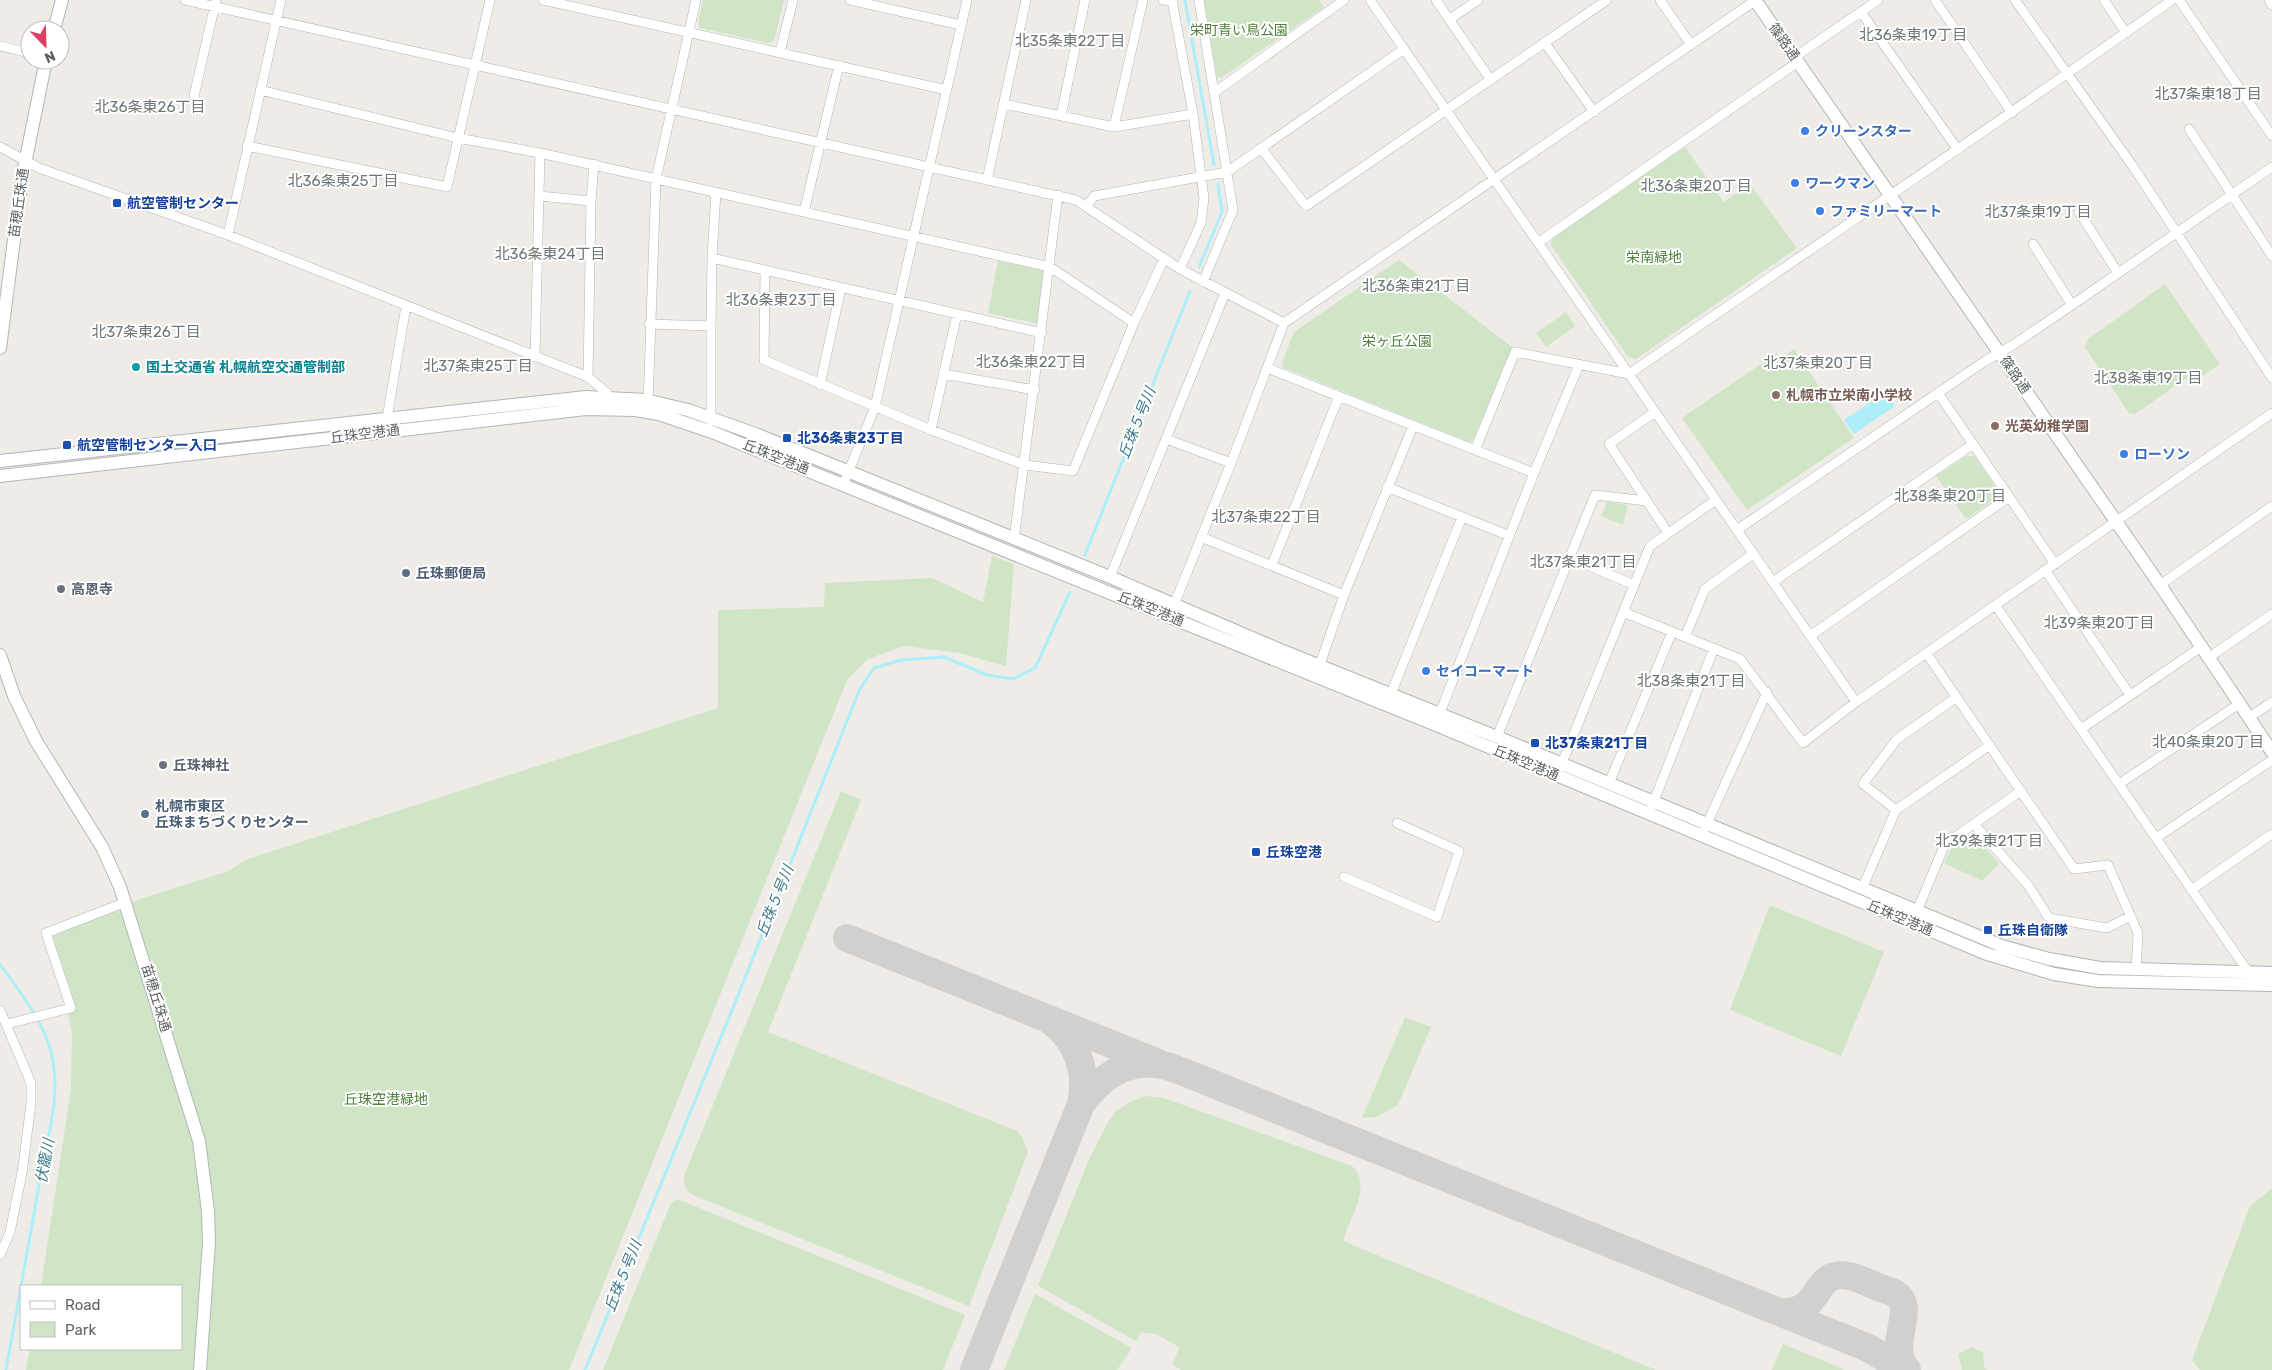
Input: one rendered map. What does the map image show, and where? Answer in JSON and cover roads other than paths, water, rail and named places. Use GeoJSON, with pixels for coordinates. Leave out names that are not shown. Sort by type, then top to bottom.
{"type":"FeatureCollection","features":[{"type":"Feature","properties":{"kind":"main road"},"geometry":{"type":"LineString","coordinates":[[57,20],[62,0]]}},
{"type":"Feature","properties":{"kind":"main road","name":"篠路通"},"geometry":{"type":"LineString","coordinates":[[1755,0],[2160,585],[2272,752]]}},
{"type":"Feature","properties":{"kind":"main road","name":"苗穂丘珠通"},"geometry":{"type":"LineString","coordinates":[[0,348],[25,160],[44,70]]}},
{"type":"Feature","properties":{"kind":"main road","name":"丘珠空港通"},"geometry":{"type":"LineString","coordinates":[[0,460],[586,397],[646,400],[710,418],[1110,577],[1172,611]]}},
{"type":"Feature","properties":{"kind":"main road","name":"丘珠空港通"},"geometry":{"type":"LineString","coordinates":[[0,476],[576,410],[616,410],[650,413],[712,432],[843,485],[1172,611],[1438,719],[1497,737],[1654,802],[1704,830],[1987,954],[2054,974],[2098,981],[2248,978],[2272,973]]}},
{"type":"Feature","properties":{"kind":"main road","name":"苗穂丘珠通"},"geometry":{"type":"LineString","coordinates":[[0,655],[14,696],[36,741],[102,847],[126,902],[199,1141],[208,1211],[209,1244],[200,1370]]}},
{"type":"Feature","properties":{"kind":"main road","name":"丘珠空港通"},"geometry":{"type":"LineString","coordinates":[[1317,671],[1391,694],[1438,719],[1557,776],[1648,815],[1704,830],[1862,889],[2002,946],[2049,960],[2100,968],[2248,978],[2272,985]]}},
{"type":"Feature","properties":{"kind":"street"},"geometry":{"type":"LineString","coordinates":[[185,0],[215,3],[276,20],[1076,200],[1180,269],[1284,324]]}},
{"type":"Feature","properties":{"kind":"street"},"geometry":{"type":"LineString","coordinates":[[228,235],[281,0]]}},
{"type":"Feature","properties":{"kind":"street"},"geometry":{"type":"LineString","coordinates":[[247,146],[447,187],[490,0]]}},
{"type":"Feature","properties":{"kind":"street"},"geometry":{"type":"LineString","coordinates":[[543,0],[946,90]]}},
{"type":"Feature","properties":{"kind":"street"},"geometry":{"type":"LineString","coordinates":[[650,413],[646,400],[656,179],[696,0]]}},
{"type":"Feature","properties":{"kind":"street"},"geometry":{"type":"LineString","coordinates":[[780,52],[793,0]]}},
{"type":"Feature","properties":{"kind":"street"},"geometry":{"type":"LineString","coordinates":[[850,0],[961,25]]}},
{"type":"Feature","properties":{"kind":"street"},"geometry":{"type":"LineString","coordinates":[[843,485],[875,406],[967,0]]}},
{"type":"Feature","properties":{"kind":"street"},"geometry":{"type":"LineString","coordinates":[[987,180],[1026,0]]}},
{"type":"Feature","properties":{"kind":"street"},"geometry":{"type":"LineString","coordinates":[[1061,116],[1085,0]]}},
{"type":"Feature","properties":{"kind":"street"},"geometry":{"type":"LineString","coordinates":[[1114,127],[1144,0]]}},
{"type":"Feature","properties":{"kind":"street"},"geometry":{"type":"LineString","coordinates":[[1163,0],[1172,1],[1193,114],[1204,198],[1201,223],[1180,269]]}},
{"type":"Feature","properties":{"kind":"street"},"geometry":{"type":"LineString","coordinates":[[1199,0],[1233,210],[1203,282]]}},
{"type":"Feature","properties":{"kind":"street"},"geometry":{"type":"LineString","coordinates":[[1215,92],[1344,0]]}},
{"type":"Feature","properties":{"kind":"street"},"geometry":{"type":"LineString","coordinates":[[1370,0],[1856,702]]}},
{"type":"Feature","properties":{"kind":"street"},"geometry":{"type":"LineString","coordinates":[[1436,0],[1490,79]]}},
{"type":"Feature","properties":{"kind":"street"},"geometry":{"type":"LineString","coordinates":[[1450,19],[1478,0]]}},
{"type":"Feature","properties":{"kind":"street"},"geometry":{"type":"LineString","coordinates":[[1261,148],[1306,206],[1607,0]]}},
{"type":"Feature","properties":{"kind":"street"},"geometry":{"type":"LineString","coordinates":[[1660,0],[1691,45]]}},
{"type":"Feature","properties":{"kind":"street"},"geometry":{"type":"LineString","coordinates":[[1172,611],[1284,324],[1755,0]]}},
{"type":"Feature","properties":{"kind":"street"},"geometry":{"type":"LineString","coordinates":[[1538,242],[1878,0]]}},
{"type":"Feature","properties":{"kind":"street"},"geometry":{"type":"LineString","coordinates":[[1935,0],[2012,113]]}},
{"type":"Feature","properties":{"kind":"street"},"geometry":{"type":"LineString","coordinates":[[2015,0],[2068,73],[2177,232],[2272,378]]}},
{"type":"Feature","properties":{"kind":"street"},"geometry":{"type":"LineString","coordinates":[[2104,0],[2126,33]]}},
{"type":"Feature","properties":{"kind":"street"},"geometry":{"type":"LineString","coordinates":[[1475,450],[1515,352],[1629,374],[1889,195],[2012,113],[2172,0]]}},
{"type":"Feature","properties":{"kind":"street"},"geometry":{"type":"LineString","coordinates":[[2179,0],[2272,136]]}},
{"type":"Feature","properties":{"kind":"street"},"geometry":{"type":"LineString","coordinates":[[2269,0],[2272,5]]}},
{"type":"Feature","properties":{"kind":"street"},"geometry":{"type":"LineString","coordinates":[[194,96],[215,3]]}},
{"type":"Feature","properties":{"kind":"street"},"geometry":{"type":"LineString","coordinates":[[1861,12],[1958,150]]}},
{"type":"Feature","properties":{"kind":"street"},"geometry":{"type":"LineString","coordinates":[[1545,44],[1594,112]]}},
{"type":"Feature","properties":{"kind":"street"},"geometry":{"type":"LineString","coordinates":[[0,46],[20,51]]}},
{"type":"Feature","properties":{"kind":"street"},"geometry":{"type":"LineString","coordinates":[[1087,206],[1094,196],[1227,172],[1404,50]]}},
{"type":"Feature","properties":{"kind":"street"},"geometry":{"type":"LineString","coordinates":[[804,212],[838,65]]}},
{"type":"Feature","properties":{"kind":"street"},"geometry":{"type":"LineString","coordinates":[[260,90],[458,138],[594,164],[1050,267],[1134,322]]}},
{"type":"Feature","properties":{"kind":"street"},"geometry":{"type":"LineString","coordinates":[[1004,104],[1114,127],[1193,114]]}},
{"type":"Feature","properties":{"kind":"street"},"geometry":{"type":"LineString","coordinates":[[2190,128],[2272,256]]}},
{"type":"Feature","properties":{"kind":"street"},"geometry":{"type":"LineString","coordinates":[[0,147],[39,168],[228,235],[588,377],[610,397],[616,410]]}},
{"type":"Feature","properties":{"kind":"street"},"geometry":{"type":"LineString","coordinates":[[535,357],[540,153]]}},
{"type":"Feature","properties":{"kind":"street"},"geometry":{"type":"LineString","coordinates":[[588,377],[591,201],[594,164]]}},
{"type":"Feature","properties":{"kind":"street"},"geometry":{"type":"LineString","coordinates":[[1737,530],[1938,393],[2072,305],[2272,167]]}},
{"type":"Feature","properties":{"kind":"street"},"geometry":{"type":"LineString","coordinates":[[712,432],[710,418],[712,258],[716,192]]}},
{"type":"Feature","properties":{"kind":"street"},"geometry":{"type":"LineString","coordinates":[[1014,540],[1035,390],[1058,195]]}},
{"type":"Feature","properties":{"kind":"street"},"geometry":{"type":"LineString","coordinates":[[539,196],[591,201]]}},
{"type":"Feature","properties":{"kind":"street"},"geometry":{"type":"LineString","coordinates":[[2079,212],[2118,273]]}},
{"type":"Feature","properties":{"kind":"street"},"geometry":{"type":"LineString","coordinates":[[2033,244],[2072,305]]}},
{"type":"Feature","properties":{"kind":"street"},"geometry":{"type":"LineString","coordinates":[[712,258],[1042,333]]}},
{"type":"Feature","properties":{"kind":"street"},"geometry":{"type":"LineString","coordinates":[[765,270],[764,360],[820,385],[1025,466],[1073,471],[1134,322],[1164,259]]}},
{"type":"Feature","properties":{"kind":"street"},"geometry":{"type":"LineString","coordinates":[[820,385],[841,288]]}},
{"type":"Feature","properties":{"kind":"street"},"geometry":{"type":"LineString","coordinates":[[1110,577],[1225,294]]}},
{"type":"Feature","properties":{"kind":"street"},"geometry":{"type":"LineString","coordinates":[[387,418],[406,306]]}},
{"type":"Feature","properties":{"kind":"street"},"geometry":{"type":"LineString","coordinates":[[931,430],[957,314]]}},
{"type":"Feature","properties":{"kind":"street"},"geometry":{"type":"LineString","coordinates":[[649,324],[711,326]]}},
{"type":"Feature","properties":{"kind":"street"},"geometry":{"type":"LineString","coordinates":[[1438,719],[1534,473],[1579,365]]}},
{"type":"Feature","properties":{"kind":"street"},"geometry":{"type":"LineString","coordinates":[[1267,368],[1534,473]]}},
{"type":"Feature","properties":{"kind":"street"},"geometry":{"type":"LineString","coordinates":[[944,374],[1035,390]]}},
{"type":"Feature","properties":{"kind":"street"},"geometry":{"type":"LineString","coordinates":[[1938,393],[2055,564]]}},
{"type":"Feature","properties":{"kind":"street"},"geometry":{"type":"LineString","coordinates":[[1272,565],[1339,396]]}},
{"type":"Feature","properties":{"kind":"street"},"geometry":{"type":"LineString","coordinates":[[1655,412],[1609,444],[1668,533]]}},
{"type":"Feature","properties":{"kind":"street"},"geometry":{"type":"LineString","coordinates":[[1623,612],[1740,659],[1767,692],[1803,743],[1856,702],[2272,413]]}},
{"type":"Feature","properties":{"kind":"street"},"geometry":{"type":"LineString","coordinates":[[1317,671],[1344,595],[1413,426]]}},
{"type":"Feature","properties":{"kind":"street"},"geometry":{"type":"LineString","coordinates":[[1166,439],[1231,463]]}},
{"type":"Feature","properties":{"kind":"street"},"geometry":{"type":"LineString","coordinates":[[1773,582],[1973,444]]}},
{"type":"Feature","properties":{"kind":"street"},"geometry":{"type":"LineString","coordinates":[[1387,487],[1510,536]]}},
{"type":"Feature","properties":{"kind":"street"},"geometry":{"type":"LineString","coordinates":[[1497,737],[1595,495],[1647,501]]}},
{"type":"Feature","properties":{"kind":"street"},"geometry":{"type":"LineString","coordinates":[[1810,636],[2009,497]]}},
{"type":"Feature","properties":{"kind":"street"},"geometry":{"type":"LineString","coordinates":[[1557,776],[1650,546],[1716,500]]}},
{"type":"Feature","properties":{"kind":"street"},"geometry":{"type":"LineString","coordinates":[[2160,585],[2272,506]]}},
{"type":"Feature","properties":{"kind":"street"},"geometry":{"type":"LineString","coordinates":[[1391,694],[1462,517]]}},
{"type":"Feature","properties":{"kind":"street"},"geometry":{"type":"LineString","coordinates":[[1200,537],[1344,595]]}},
{"type":"Feature","properties":{"kind":"street"},"geometry":{"type":"LineString","coordinates":[[1685,637],[1705,589],[1754,554]]}},
{"type":"Feature","properties":{"kind":"street"},"geometry":{"type":"LineString","coordinates":[[1569,557],[1634,585]]}},
{"type":"Feature","properties":{"kind":"street"},"geometry":{"type":"LineString","coordinates":[[2045,570],[2130,695]]}},
{"type":"Feature","properties":{"kind":"street"},"geometry":{"type":"LineString","coordinates":[[1996,606],[2156,838],[2248,978]]}},
{"type":"Feature","properties":{"kind":"street"},"geometry":{"type":"LineString","coordinates":[[2081,728],[2130,695],[2272,614]]}},
{"type":"Feature","properties":{"kind":"street"},"geometry":{"type":"LineString","coordinates":[[1609,783],[1672,632]]}},
{"type":"Feature","properties":{"kind":"street"},"geometry":{"type":"LineString","coordinates":[[1648,815],[1714,648]]}},
{"type":"Feature","properties":{"kind":"street"},"geometry":{"type":"LineString","coordinates":[[1927,654],[2074,869],[2108,865],[2138,933],[2136,970]]}},
{"type":"Feature","properties":{"kind":"street"},"geometry":{"type":"LineString","coordinates":[[1704,830],[1767,692]]}},
{"type":"Feature","properties":{"kind":"street"},"geometry":{"type":"LineString","coordinates":[[1896,810],[1863,784],[1897,739],[1957,697]]}},
{"type":"Feature","properties":{"kind":"street"},"geometry":{"type":"LineString","coordinates":[[2248,718],[2272,702]]}},
{"type":"Feature","properties":{"kind":"street"},"geometry":{"type":"LineString","coordinates":[[2119,784],[2239,704]]}},
{"type":"Feature","properties":{"kind":"street"},"geometry":{"type":"LineString","coordinates":[[1862,889],[1896,810],[1990,745]]}},
{"type":"Feature","properties":{"kind":"street"},"geometry":{"type":"LineString","coordinates":[[2156,838],[2272,760]]}},
{"type":"Feature","properties":{"kind":"street"},"geometry":{"type":"LineString","coordinates":[[1918,911],[1945,844],[2021,791]]}},
{"type":"Feature","properties":{"kind":"street"},"geometry":{"type":"LineString","coordinates":[[1344,877],[1438,917],[1459,851],[1396,823]]}},
{"type":"Feature","properties":{"kind":"street"},"geometry":{"type":"LineString","coordinates":[[1974,824],[2028,885],[2049,918],[2107,928],[2131,916]]}},
{"type":"Feature","properties":{"kind":"street"},"geometry":{"type":"LineString","coordinates":[[2191,890],[2272,834]]}},
{"type":"Feature","properties":{"kind":"street"},"geometry":{"type":"LineString","coordinates":[[7,1024],[71,1008],[46,933],[126,902]]}},
{"type":"Feature","properties":{"kind":"street"},"geometry":{"type":"LineString","coordinates":[[0,1010],[31,1083],[31,1104],[10,1232],[0,1255]]}},
{"type":"Feature","properties":{"kind":"water"},"geometry":{"type":"Polygon","coordinates":[[[1886,392],[1895,406],[1854,434],[1844,420],[1886,392]]]}},
{"type":"Feature","properties":{"kind":"waterway","name":"丘珠５号川"},"geometry":{"type":"LineString","coordinates":[[1185,0],[1214,165]]}},
{"type":"Feature","properties":{"kind":"waterway","name":"丘珠５号川"},"geometry":{"type":"LineString","coordinates":[[1199,267],[1222,212],[1218,184]]}},
{"type":"Feature","properties":{"kind":"waterway","name":"丘珠５号川"},"geometry":{"type":"LineString","coordinates":[[1085,555],[1190,291]]}},
{"type":"Feature","properties":{"kind":"waterway","name":"丘珠５号川"},"geometry":{"type":"LineString","coordinates":[[585,1370],[741,988],[859,691],[874,668],[901,660],[944,657],[987,675],[1013,679],[1035,668],[1070,592]]}},
{"type":"Feature","properties":{"kind":"waterway","name":"伏籠川"},"geometry":{"type":"LineString","coordinates":[[0,964],[36,1017],[47,1040],[54,1068],[55,1084],[52,1116],[21,1285]]}},
{"type":"Feature","properties":{"kind":"waterway","name":"伏籠川"},"geometry":{"type":"LineString","coordinates":[[6,1370],[20,1292]]}},
{"type":"Feature","properties":{"kind":"place","name":"クリーンスター"},"geometry":{"type":"Point","coordinates":[1805,131]}},
{"type":"Feature","properties":{"kind":"place","name":"ワークマン"},"geometry":{"type":"Point","coordinates":[1795,183]}},
{"type":"Feature","properties":{"kind":"place","name":"航空管制センター"},"geometry":{"type":"Point","coordinates":[117,203]}},
{"type":"Feature","properties":{"kind":"place","name":"ファミリーマート"},"geometry":{"type":"Point","coordinates":[1820,211]}},
{"type":"Feature","properties":{"kind":"place","name":"国土交通省 札幌航空交通管制部"},"geometry":{"type":"Point","coordinates":[136,367]}},
{"type":"Feature","properties":{"kind":"place","name":"札幌市立栄南小学校"},"geometry":{"type":"Point","coordinates":[1776,395]}},
{"type":"Feature","properties":{"kind":"place","name":"光英幼稚学園"},"geometry":{"type":"Point","coordinates":[1995,426]}},
{"type":"Feature","properties":{"kind":"place","name":"北36条東23丁目"},"geometry":{"type":"Point","coordinates":[787,438]}},
{"type":"Feature","properties":{"kind":"place","name":"航空管制センター入口"},"geometry":{"type":"Point","coordinates":[67,445]}},
{"type":"Feature","properties":{"kind":"place","name":"ローソン"},"geometry":{"type":"Point","coordinates":[2124,454]}},
{"type":"Feature","properties":{"kind":"place","name":"丘珠郵便局"},"geometry":{"type":"Point","coordinates":[406,573]}},
{"type":"Feature","properties":{"kind":"place","name":"高恩寺"},"geometry":{"type":"Point","coordinates":[61,589]}},
{"type":"Feature","properties":{"kind":"place","name":"セイコーマート"},"geometry":{"type":"Point","coordinates":[1426,671]}},
{"type":"Feature","properties":{"kind":"place","name":"北37条東21丁目"},"geometry":{"type":"Point","coordinates":[1535,743]}},
{"type":"Feature","properties":{"kind":"place","name":"丘珠神社"},"geometry":{"type":"Point","coordinates":[163,765]}},
{"type":"Feature","properties":{"kind":"place","name":"札幌市東区 丘珠まちづくりセンター"},"geometry":{"type":"Point","coordinates":[145,814]}},
{"type":"Feature","properties":{"kind":"place","name":"丘珠空港"},"geometry":{"type":"Point","coordinates":[1256,852]}},
{"type":"Feature","properties":{"kind":"place","name":"丘珠自衛隊"},"geometry":{"type":"Point","coordinates":[1988,930]}},
{"type":"Feature","properties":{"kind":"district","name":"北36条東19丁目"},"geometry":{"type":"Point","coordinates":[1913,35]}},
{"type":"Feature","properties":{"kind":"district","name":"北35条東22丁目"},"geometry":{"type":"Point","coordinates":[1070,41]}},
{"type":"Feature","properties":{"kind":"district","name":"北37条東18丁目"},"geometry":{"type":"Point","coordinates":[2208,94]}},
{"type":"Feature","properties":{"kind":"district","name":"北36条東26丁目"},"geometry":{"type":"Point","coordinates":[150,107]}},
{"type":"Feature","properties":{"kind":"district","name":"北36条東25丁目"},"geometry":{"type":"Point","coordinates":[343,181]}},
{"type":"Feature","properties":{"kind":"district","name":"北36条東20丁目"},"geometry":{"type":"Point","coordinates":[1696,186]}},
{"type":"Feature","properties":{"kind":"district","name":"北37条東19丁目"},"geometry":{"type":"Point","coordinates":[2038,212]}},
{"type":"Feature","properties":{"kind":"district","name":"北36条東24丁目"},"geometry":{"type":"Point","coordinates":[550,254]}},
{"type":"Feature","properties":{"kind":"district","name":"北36条東21丁目"},"geometry":{"type":"Point","coordinates":[1416,286]}},
{"type":"Feature","properties":{"kind":"district","name":"北36条東23丁目"},"geometry":{"type":"Point","coordinates":[781,300]}},
{"type":"Feature","properties":{"kind":"district","name":"北37条東26丁目"},"geometry":{"type":"Point","coordinates":[146,332]}},
{"type":"Feature","properties":{"kind":"district","name":"北36条東22丁目"},"geometry":{"type":"Point","coordinates":[1031,362]}},
{"type":"Feature","properties":{"kind":"district","name":"北37条東20丁目"},"geometry":{"type":"Point","coordinates":[1818,363]}},
{"type":"Feature","properties":{"kind":"district","name":"北37条東25丁目"},"geometry":{"type":"Point","coordinates":[478,366]}},
{"type":"Feature","properties":{"kind":"district","name":"北38条東19丁目"},"geometry":{"type":"Point","coordinates":[2148,378]}},
{"type":"Feature","properties":{"kind":"district","name":"北38条東20丁目"},"geometry":{"type":"Point","coordinates":[1950,496]}},
{"type":"Feature","properties":{"kind":"district","name":"北37条東22丁目"},"geometry":{"type":"Point","coordinates":[1266,517]}},
{"type":"Feature","properties":{"kind":"district","name":"北37条東21丁目"},"geometry":{"type":"Point","coordinates":[1583,562]}},
{"type":"Feature","properties":{"kind":"district","name":"北39条東20丁目"},"geometry":{"type":"Point","coordinates":[2099,623]}},
{"type":"Feature","properties":{"kind":"district","name":"北38条東21丁目"},"geometry":{"type":"Point","coordinates":[1691,681]}},
{"type":"Feature","properties":{"kind":"district","name":"北40条東20丁目"},"geometry":{"type":"Point","coordinates":[2208,742]}},
{"type":"Feature","properties":{"kind":"district","name":"北39条東21丁目"},"geometry":{"type":"Point","coordinates":[1989,841]}},
{"type":"Feature","properties":{"kind":"park label","name":"栄町青い鳥公園"},"geometry":{"type":"Point","coordinates":[1239,30]}},
{"type":"Feature","properties":{"kind":"park label","name":"栄南緑地"},"geometry":{"type":"Point","coordinates":[1654,257]}},
{"type":"Feature","properties":{"kind":"park label","name":"栄ヶ丘公園"},"geometry":{"type":"Point","coordinates":[1397,341]}},
{"type":"Feature","properties":{"kind":"park label","name":"丘珠空港緑地"},"geometry":{"type":"Point","coordinates":[386,1099]}}]}
